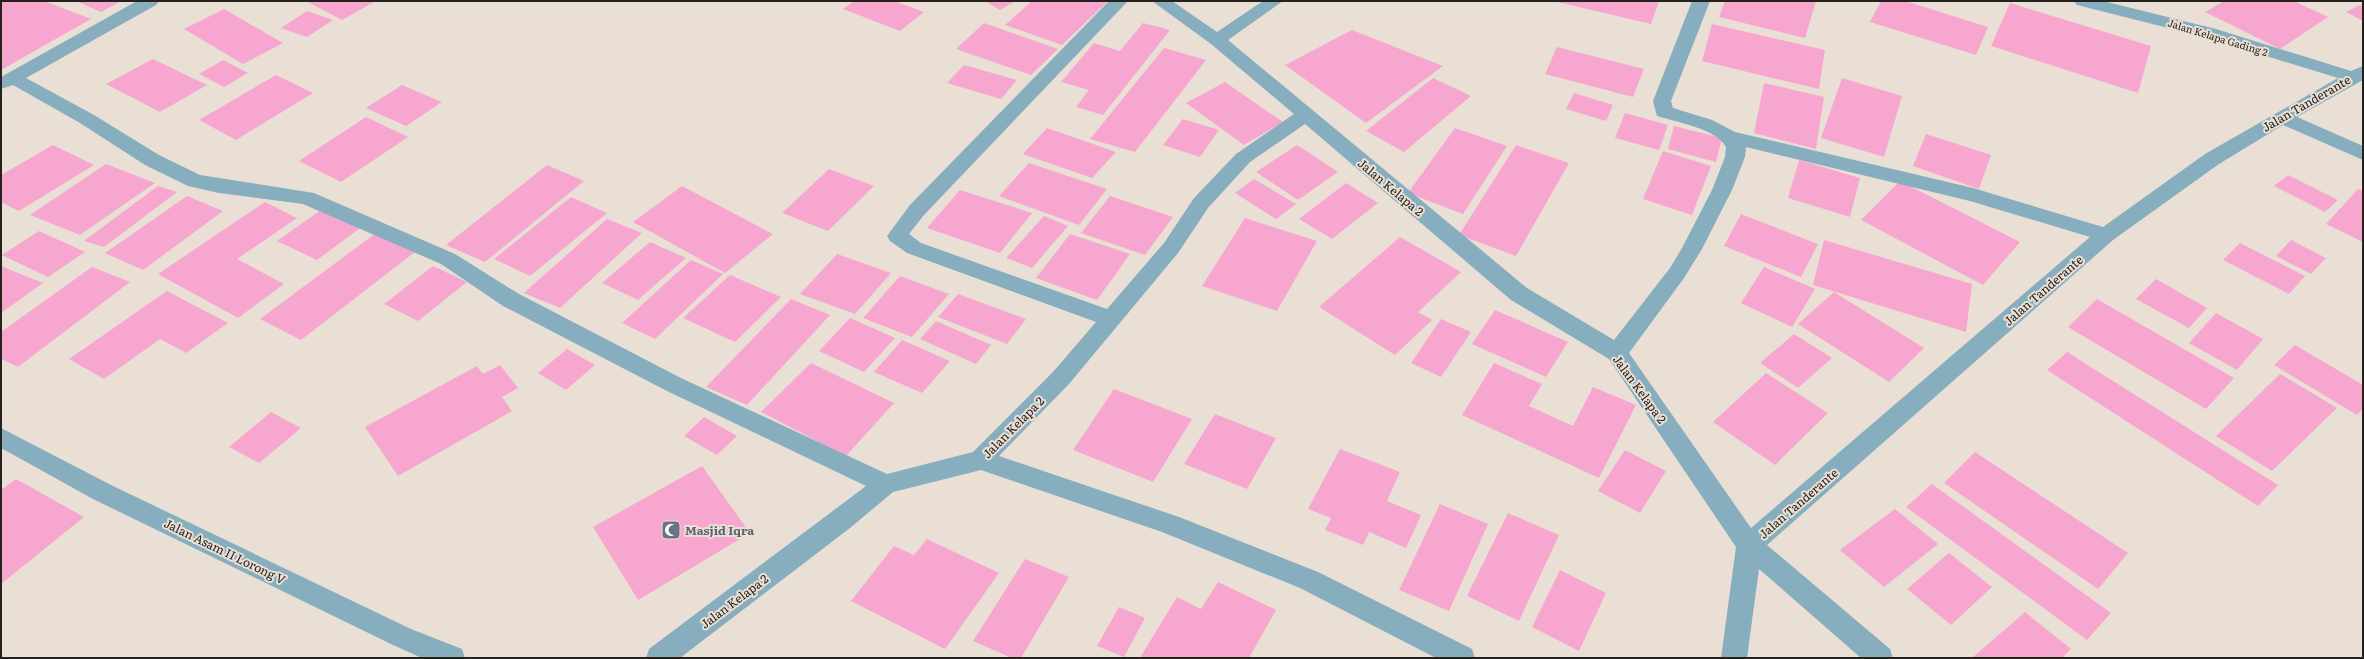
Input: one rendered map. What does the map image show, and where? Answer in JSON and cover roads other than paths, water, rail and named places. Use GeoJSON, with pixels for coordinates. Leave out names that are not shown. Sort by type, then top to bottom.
{"type":"FeatureCollection","features":[{"type":"Feature","properties":{"kind":"street"},"geometry":{"type":"LineString","coordinates":[[7,82],[150,1]]}},
{"type":"Feature","properties":{"kind":"street"},"geometry":{"type":"LineString","coordinates":[[1110,319],[914,248],[897,236],[917,210],[1119,1]]}},
{"type":"Feature","properties":{"kind":"street","name":"Jalan Kelapa 2"},"geometry":{"type":"LineString","coordinates":[[1162,1],[1217,40],[1519,294],[1617,353],[1749,546],[1880,658]]}},
{"type":"Feature","properties":{"kind":"street"},"geometry":{"type":"LineString","coordinates":[[1217,40],[1274,1]]}},
{"type":"Feature","properties":{"kind":"street"},"geometry":{"type":"LineString","coordinates":[[1702,1],[1662,101],[1662,108],[1664,112],[1718,129],[1730,137],[1973,195],[2106,235]]}},
{"type":"Feature","properties":{"kind":"street","name":"Jalan Kelapa Gading 2"},"geometry":{"type":"LineString","coordinates":[[2083,1],[2210,33],[2357,74]]}},
{"type":"Feature","properties":{"kind":"street","name":"Jalan Tanderante"},"geometry":{"type":"LineString","coordinates":[[1749,546],[2106,235],[2212,159],[2282,116],[2357,74]]}},
{"type":"Feature","properties":{"kind":"street"},"geometry":{"type":"LineString","coordinates":[[7,82],[87,119],[152,160],[195,181],[219,186],[307,198],[448,259],[511,300],[666,380],[886,484]]}},
{"type":"Feature","properties":{"kind":"street","name":"Jalan Kelapa 2"},"geometry":{"type":"LineString","coordinates":[[659,658],[841,522],[886,484],[981,460],[1061,378],[1171,248],[1201,203],[1243,158],[1305,115]]}},
{"type":"Feature","properties":{"kind":"street"},"geometry":{"type":"LineString","coordinates":[[2282,116],[2363,154]]}},
{"type":"Feature","properties":{"kind":"street"},"geometry":{"type":"LineString","coordinates":[[1617,353],[1629,333],[1678,272],[1724,187],[1736,158],[1736,147],[1730,137]]}},
{"type":"Feature","properties":{"kind":"street","name":"Jalan Asam II Lorong V"},"geometry":{"type":"LineString","coordinates":[[1,437],[102,492],[402,637],[452,658]]}},
{"type":"Feature","properties":{"kind":"street"},"geometry":{"type":"LineString","coordinates":[[981,460],[1170,524],[1308,580],[1462,658]]}},
{"type":"Feature","properties":{"kind":"street"},"geometry":{"type":"LineString","coordinates":[[1734,658],[1749,546]]}},
{"type":"Feature","properties":{"kind":"place","name":"Masjid Iqra"},"geometry":{"type":"Point","coordinates":[671,530]}}]}
